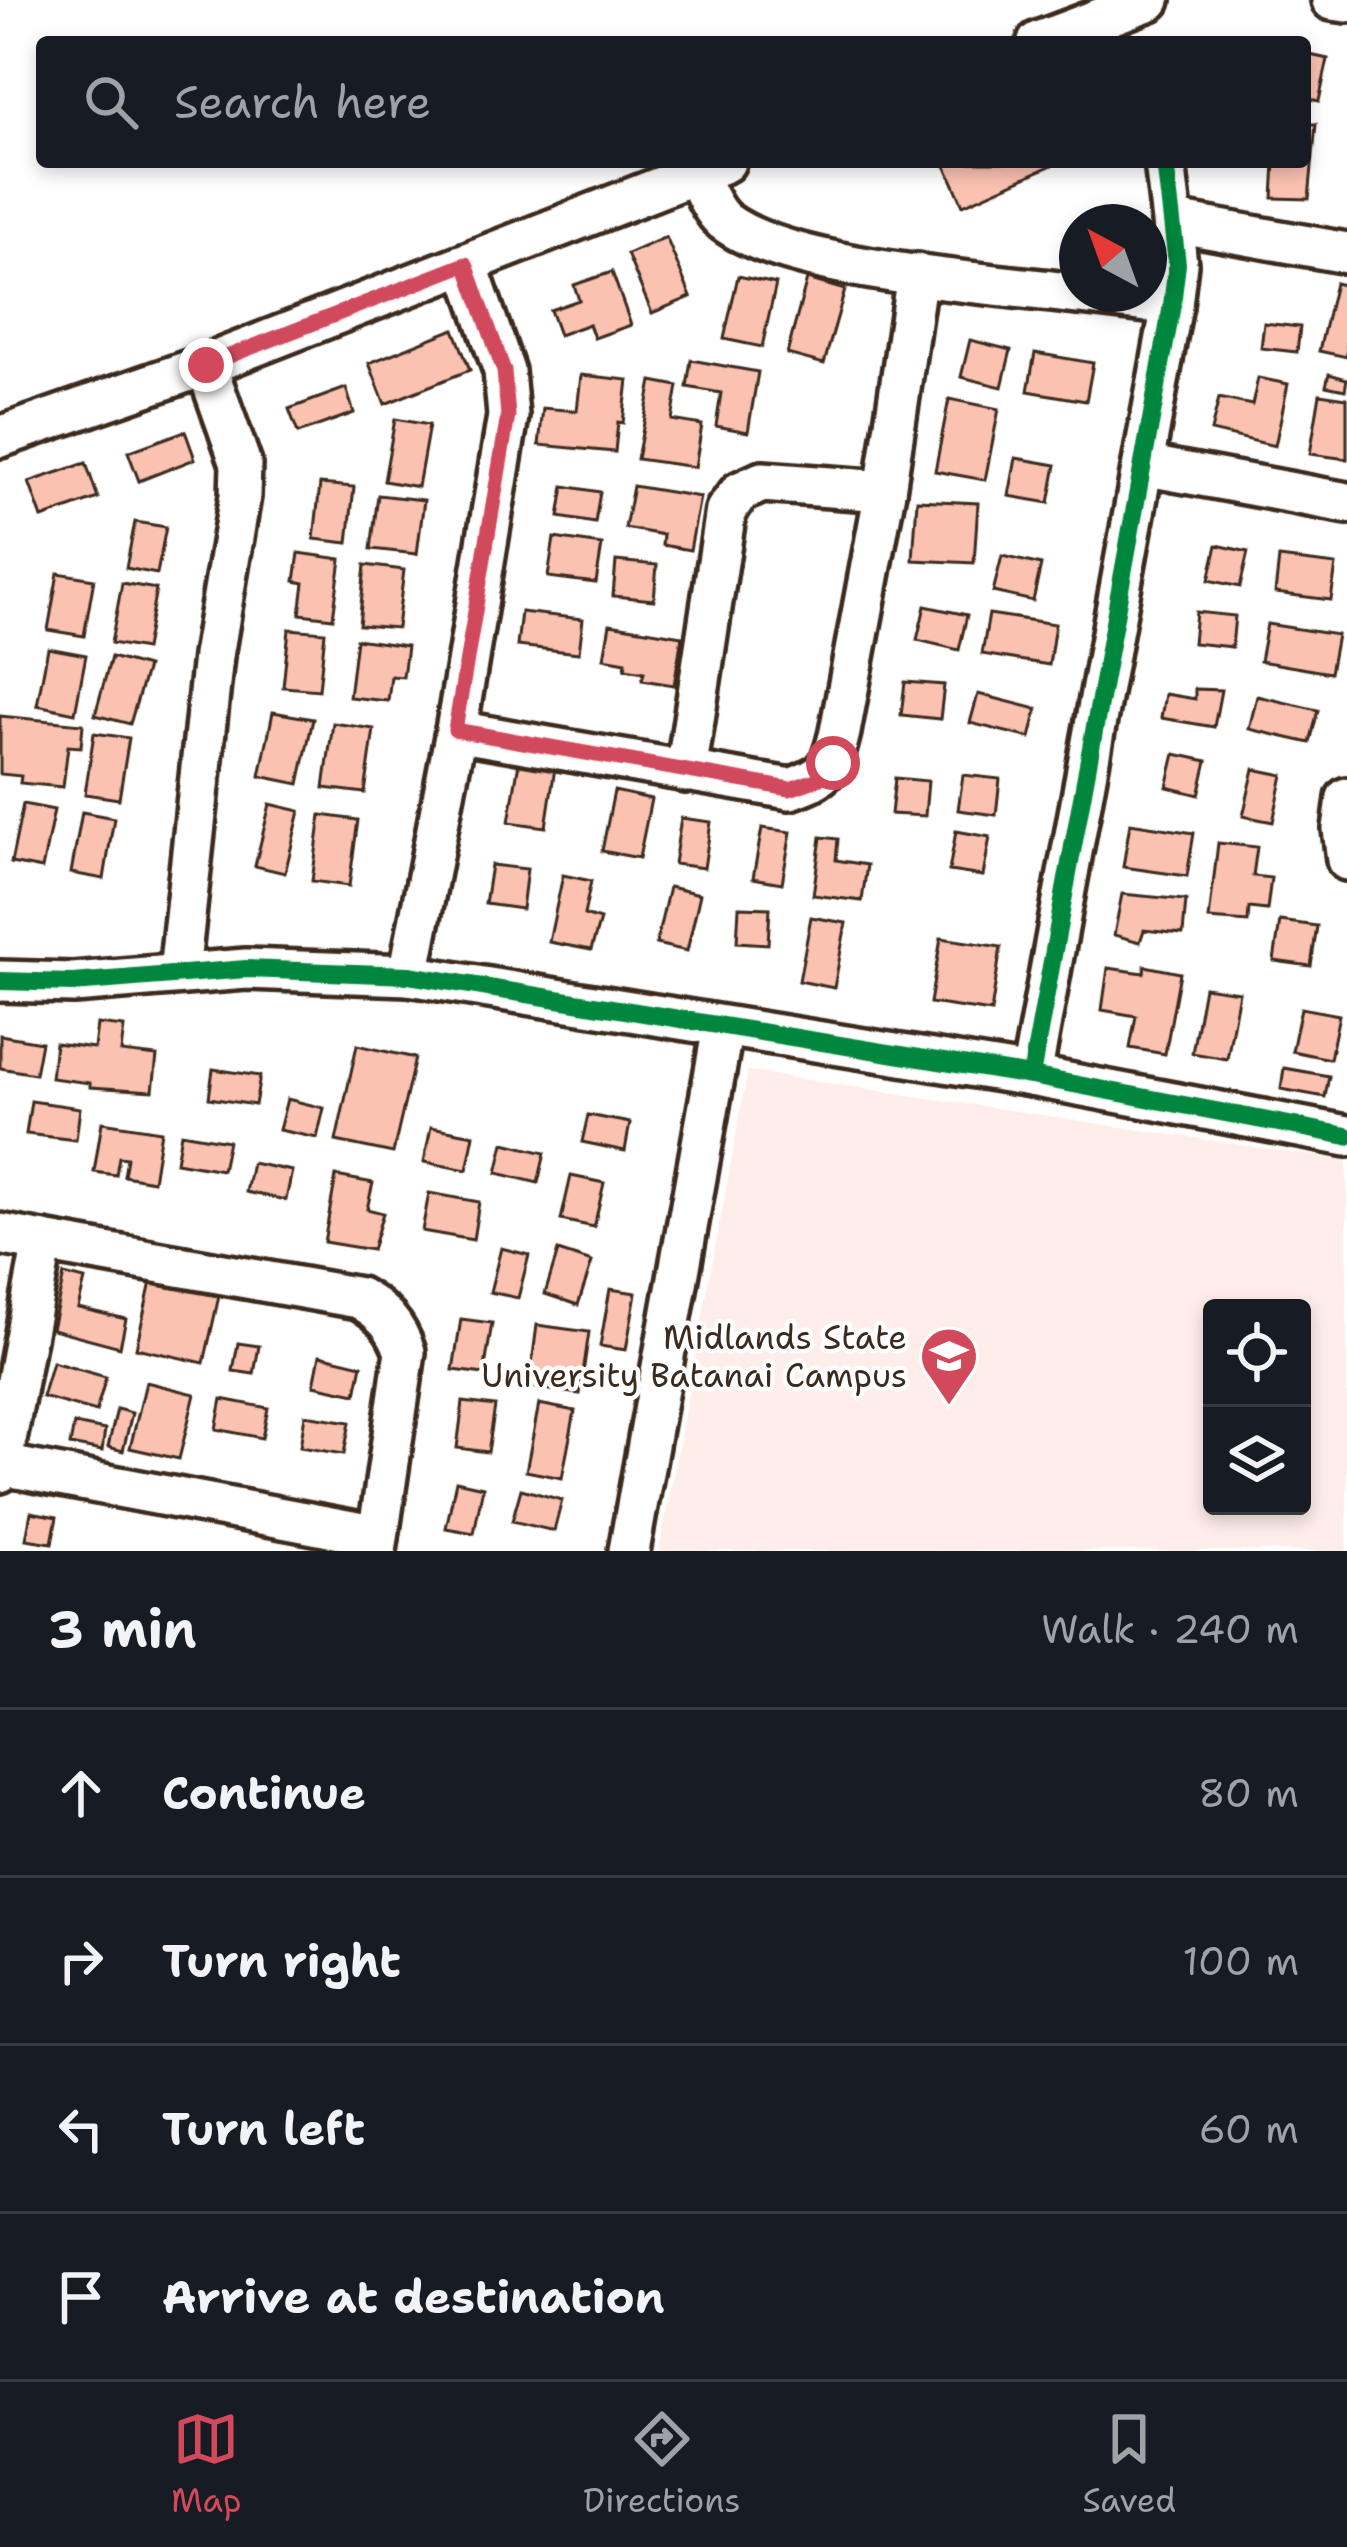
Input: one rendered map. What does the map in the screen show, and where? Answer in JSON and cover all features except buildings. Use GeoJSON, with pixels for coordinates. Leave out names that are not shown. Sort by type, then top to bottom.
{"type":"FeatureCollection","features":[{"type":"Feature","properties":{"kind":"street"},"geometry":{"type":"LineString","coordinates":[[1332,0],[1347,2]]}},
{"type":"Feature","properties":{"kind":"street"},"geometry":{"type":"LineString","coordinates":[[1060,36],[1134,17]]}},
{"type":"Feature","properties":{"kind":"street"},"geometry":{"type":"LineString","coordinates":[[0,437],[206,365],[710,168],[718,217],[748,237],[788,252],[1059,292]]}},
{"type":"Feature","properties":{"kind":"street"},"geometry":{"type":"LineString","coordinates":[[1031,1076],[1172,305],[1177,264],[1166,168]]}},
{"type":"Feature","properties":{"kind":"street"},"geometry":{"type":"LineString","coordinates":[[1174,222],[1347,253]]}},
{"type":"Feature","properties":{"kind":"street"},"geometry":{"type":"LineString","coordinates":[[409,975],[508,416],[504,371],[466,264]]}},
{"type":"Feature","properties":{"kind":"street"},"geometry":{"type":"LineString","coordinates":[[455,730],[790,789],[818,779],[833,763],[885,491],[917,274]]}},
{"type":"Feature","properties":{"kind":"street"},"geometry":{"type":"LineString","coordinates":[[1167,304],[1172,305]]}},
{"type":"Feature","properties":{"kind":"street"},"geometry":{"type":"LineString","coordinates":[[179,973],[213,656],[240,496],[241,464],[206,365]]}},
{"type":"Feature","properties":{"kind":"street"},"geometry":{"type":"LineString","coordinates":[[1143,465],[1347,503]]}},
{"type":"Feature","properties":{"kind":"street"},"geometry":{"type":"LineString","coordinates":[[686,772],[726,510],[740,492],[762,482],[885,491]]}},
{"type":"Feature","properties":{"kind":"street"},"geometry":{"type":"LineString","coordinates":[[1347,798],[1342,829],[1347,860]]}},
{"type":"Feature","properties":{"kind":"street"},"geometry":{"type":"LineString","coordinates":[[0,981],[74,983],[179,973],[319,969],[409,975],[1031,1076],[1347,1136]]}},
{"type":"Feature","properties":{"kind":"street"},"geometry":{"type":"LineString","coordinates":[[629,1551],[723,1027]]}},
{"type":"Feature","properties":{"kind":"street"},"geometry":{"type":"LineString","coordinates":[[0,1234],[359,1298],[380,1310],[397,1330],[405,1352],[377,1544],[1,1468],[43,1242]]}},
{"type":"Feature","properties":{"kind":"shaded area","name":"Midlands State University Batanai Campus"},"geometry":{"type":"Polygon","coordinates":[[[748,1071],[1347,1161],[1347,1551],[659,1551],[748,1071]]]}},
{"type":"Feature","properties":{"kind":"cycle path"},"geometry":{"type":"LineString","coordinates":[[1031,1076],[1172,305],[1177,264],[1166,168]]}},
{"type":"Feature","properties":{"kind":"cycle path"},"geometry":{"type":"LineString","coordinates":[[0,981],[73,983],[246,969],[409,975],[1031,1076],[1347,1136]]}},
{"type":"Feature","properties":{"kind":"place","name":"Midlands State University Batanai Campus"},"geometry":{"type":"Point","coordinates":[949,1407]}},
{"type":"Feature","properties":{"kind":"route"},"geometry":{"type":"LineString","coordinates":[[206,365],[466,264],[504,371],[508,416],[455,730],[790,789],[818,779],[833,763]]}}]}
